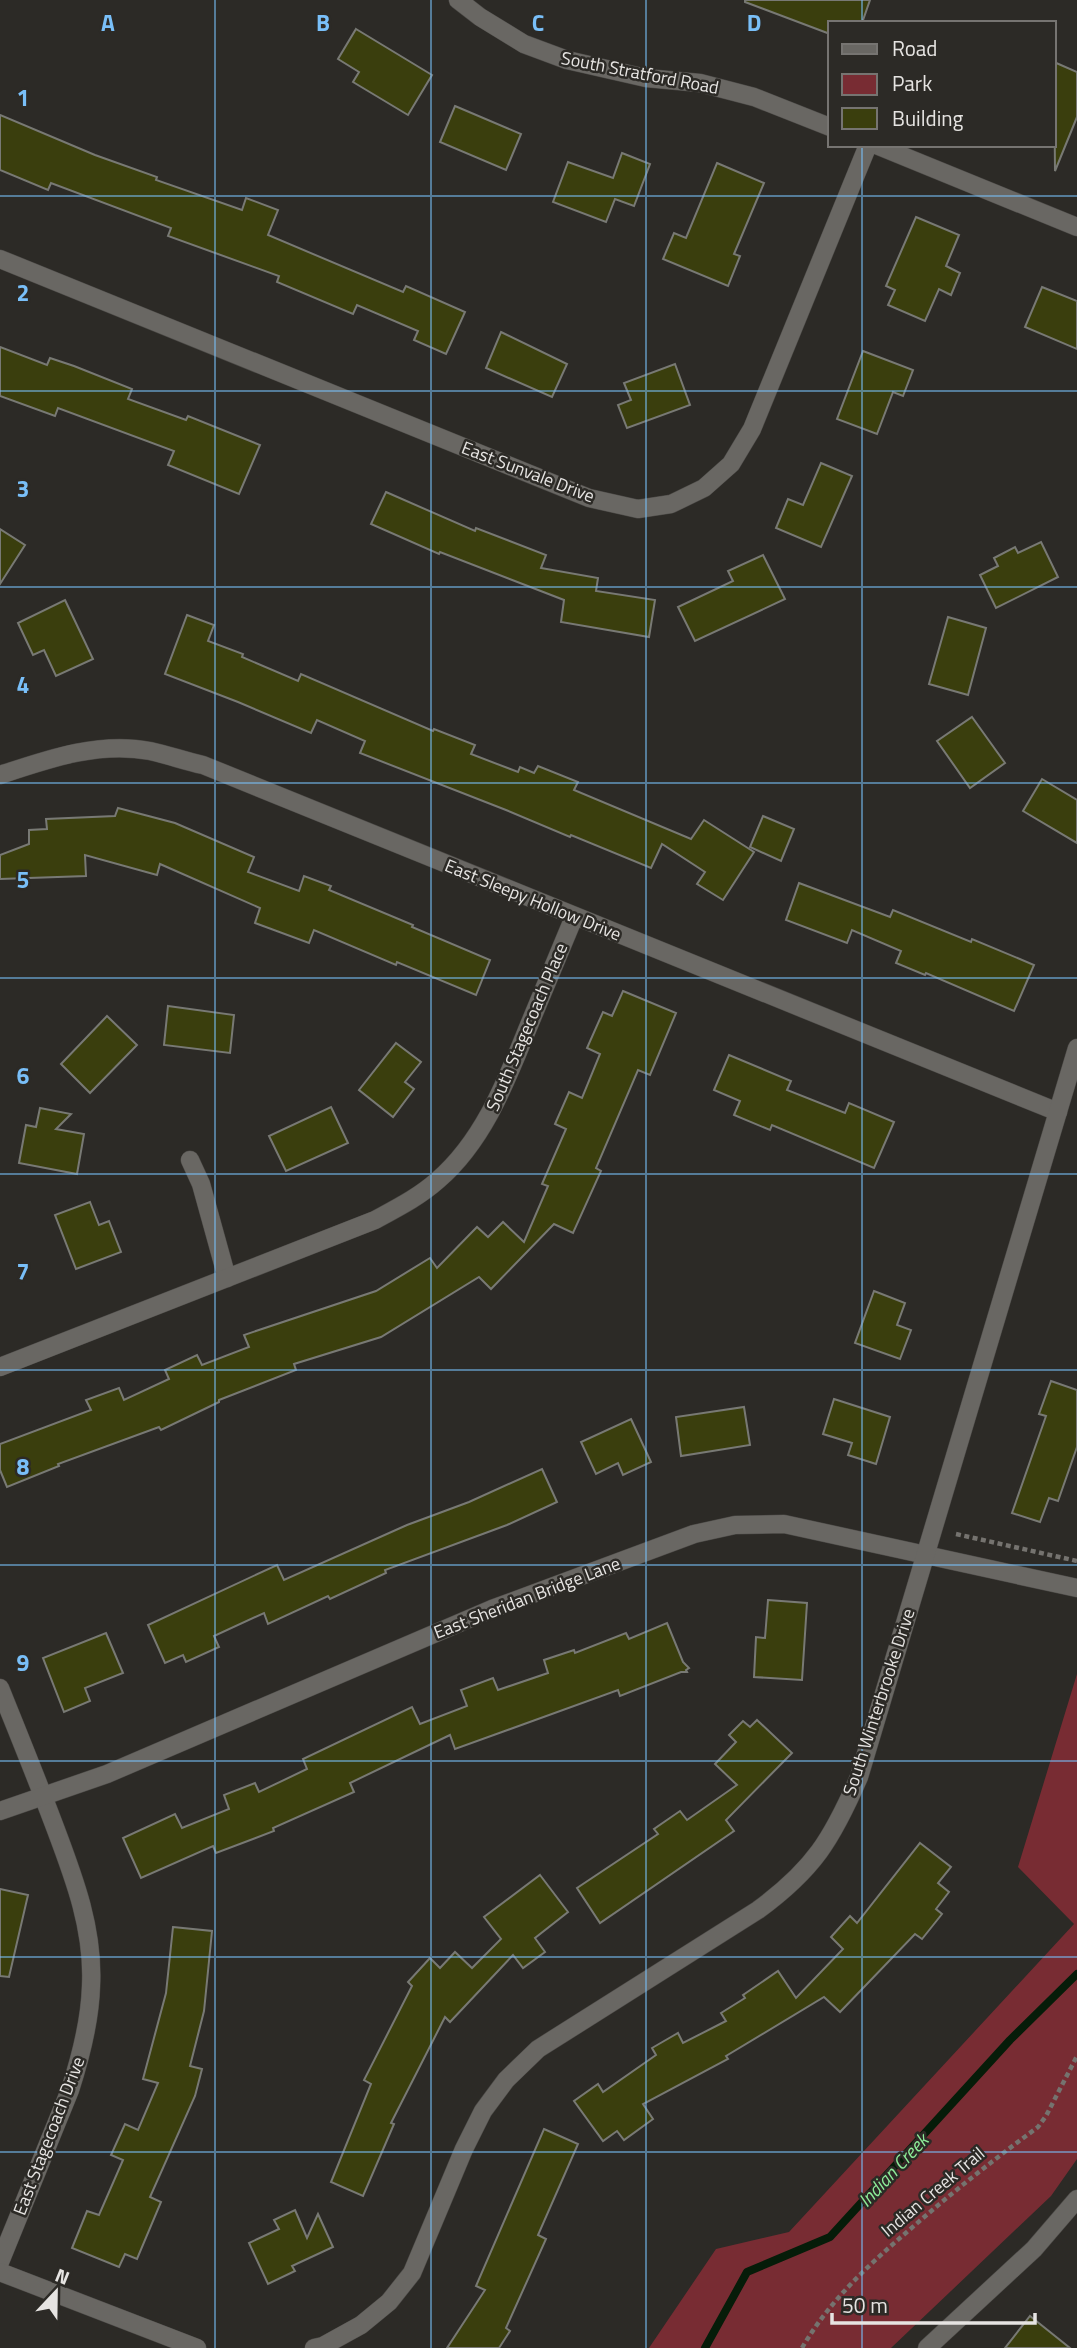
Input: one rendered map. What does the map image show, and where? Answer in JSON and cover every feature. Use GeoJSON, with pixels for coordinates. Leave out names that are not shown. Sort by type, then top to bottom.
{"type":"FeatureCollection","features":[{"type":"Feature","properties":{"kind":"street","name":"South Stratford Road"},"geometry":{"type":"LineString","coordinates":[[458,0],[524,44],[567,60],[646,78],[700,83],[741,94],[828,126]]}},
{"type":"Feature","properties":{"kind":"street","name":"East Sunvale Drive"},"geometry":{"type":"LineString","coordinates":[[0,259],[589,498],[638,509],[671,504],[704,488],[731,464],[752,429],[867,147]]}},
{"type":"Feature","properties":{"kind":"street"},"geometry":{"type":"LineString","coordinates":[[881,147],[1077,227]]}},
{"type":"Feature","properties":{"kind":"street","name":"East Sleepy Hollow Drive"},"geometry":{"type":"LineString","coordinates":[[0,775],[52,758],[95,749],[148,751],[203,765],[1058,1112]]}},
{"type":"Feature","properties":{"kind":"street","name":"South Stagecoach Place"},"geometry":{"type":"LineString","coordinates":[[0,1367],[375,1220],[409,1202],[438,1180],[464,1154],[488,1118],[507,1080],[574,917]]}},
{"type":"Feature","properties":{"kind":"street","name":"South Winterbrooke Drive"},"geometry":{"type":"LineString","coordinates":[[314,2348],[323,2346],[361,2325],[389,2302],[412,2273],[464,2149],[484,2111],[506,2080],[538,2049],[758,1910],[788,1888],[814,1860],[838,1825],[859,1777],[1077,1048]]}},
{"type":"Feature","properties":{"kind":"street"},"geometry":{"type":"LineString","coordinates":[[190,1160],[201,1184],[227,1278]]}},
{"type":"Feature","properties":{"kind":"street","name":"East Sheridan Bridge Lane"},"geometry":{"type":"LineString","coordinates":[[0,1811],[107,1774],[492,1609],[694,1534],[736,1525],[783,1524],[1077,1588]]}},
{"type":"Feature","properties":{"kind":"street","name":"East Stagecoach Drive"},"geometry":{"type":"LineString","coordinates":[[0,1688],[77,1884],[88,1933],[92,1984],[79,2062],[70,2090],[0,2262]]}},
{"type":"Feature","properties":{"kind":"street"},"geometry":{"type":"LineString","coordinates":[[927,2348],[1074,2210]]}},
{"type":"Feature","properties":{"kind":"street"},"geometry":{"type":"LineString","coordinates":[[0,2272],[197,2348]]}},
{"type":"Feature","properties":{"kind":"path"},"geometry":{"type":"LineString","coordinates":[[956,1534],[1077,1561]]}},
{"type":"Feature","properties":{"kind":"path","name":"Indian Creek Trail"},"geometry":{"type":"LineString","coordinates":[[802,2348],[844,2288],[865,2267],[968,2179],[1038,2127],[1077,2056]]}},
{"type":"Feature","properties":{"kind":"green space"},"geometry":{"type":"Polygon","coordinates":[[[1077,1674],[1077,2159],[1051,2196],[891,2348],[649,2348],[716,2249],[789,2232],[1074,1924],[1018,1867],[1077,1674]]]}},
{"type":"Feature","properties":{"kind":"building"},"geometry":{"type":"Polygon","coordinates":[[[870,0],[863,21],[828,21],[828,33],[745,2],[870,0]]]}},
{"type":"Feature","properties":{"kind":"building"},"geometry":{"type":"Polygon","coordinates":[[[356,29],[432,75],[408,115],[353,82],[359,72],[338,59],[356,29]]]}},
{"type":"Feature","properties":{"kind":"building"},"geometry":{"type":"Polygon","coordinates":[[[1056,63],[1077,72],[1077,117],[1055,171],[1056,63]]]}},
{"type":"Feature","properties":{"kind":"building"},"geometry":{"type":"Polygon","coordinates":[[[455,106],[521,134],[506,170],[440,142],[455,106]]]}},
{"type":"Feature","properties":{"kind":"building"},"geometry":{"type":"Polygon","coordinates":[[[0,115],[95,155],[157,177],[156,180],[242,210],[246,198],[278,210],[268,235],[403,292],[406,286],[465,312],[446,354],[414,340],[418,331],[357,305],[353,314],[277,282],[279,276],[168,236],[171,228],[51,183],[48,190],[0,170],[0,115]]]}},
{"type":"Feature","properties":{"kind":"building"},"geometry":{"type":"Polygon","coordinates":[[[622,153],[650,164],[634,206],[615,199],[606,222],[553,202],[568,162],[613,178],[622,153]]]}},
{"type":"Feature","properties":{"kind":"building"},"geometry":{"type":"Polygon","coordinates":[[[717,163],[764,183],[734,254],[740,256],[728,286],[663,259],[674,233],[686,238],[717,163]]]}},
{"type":"Feature","properties":{"kind":"building"},"geometry":{"type":"Polygon","coordinates":[[[916,217],[959,235],[946,266],[960,273],[951,295],[939,289],[925,321],[888,305],[895,290],[886,286],[916,217]]]}},
{"type":"Feature","properties":{"kind":"building"},"geometry":{"type":"Polygon","coordinates":[[[1042,287],[1077,301],[1077,349],[1025,327],[1042,287]]]}},
{"type":"Feature","properties":{"kind":"building"},"geometry":{"type":"Polygon","coordinates":[[[501,332],[567,364],[552,397],[486,368],[501,332]]]}},
{"type":"Feature","properties":{"kind":"building"},"geometry":{"type":"Polygon","coordinates":[[[0,347],[47,365],[50,358],[74,366],[132,389],[128,399],[186,420],[188,416],[260,445],[239,494],[168,465],[174,451],[58,408],[55,416],[0,396],[0,347]]]}},
{"type":"Feature","properties":{"kind":"building"},"geometry":{"type":"Polygon","coordinates":[[[863,351],[913,370],[903,396],[893,392],[877,434],[837,419],[863,351]]]}},
{"type":"Feature","properties":{"kind":"building"},"geometry":{"type":"Polygon","coordinates":[[[675,364],[690,405],[627,428],[618,405],[631,400],[624,383],[675,364]]]}},
{"type":"Feature","properties":{"kind":"building"},"geometry":{"type":"Polygon","coordinates":[[[821,463],[852,476],[821,547],[776,528],[788,499],[803,505],[821,463]]]}},
{"type":"Feature","properties":{"kind":"building"},"geometry":{"type":"Polygon","coordinates":[[[386,492],[475,531],[476,528],[546,555],[541,568],[598,578],[596,591],[655,600],[649,637],[561,622],[564,600],[440,552],[439,554],[371,524],[386,492]]]}},
{"type":"Feature","properties":{"kind":"building"},"geometry":{"type":"Polygon","coordinates":[[[0,529],[25,545],[0,584],[0,529]]]}},
{"type":"Feature","properties":{"kind":"building"},"geometry":{"type":"Polygon","coordinates":[[[1041,542],[1058,577],[996,608],[980,575],[998,566],[994,558],[1015,547],[1018,553],[1041,542]]]}},
{"type":"Feature","properties":{"kind":"building"},"geometry":{"type":"Polygon","coordinates":[[[763,555],[785,599],[695,641],[678,607],[733,581],[728,571],[763,555]]]}},
{"type":"Feature","properties":{"kind":"building"},"geometry":{"type":"Polygon","coordinates":[[[65,600],[93,659],[56,676],[44,650],[33,655],[18,623],[65,600]]]}},
{"type":"Feature","properties":{"kind":"building"},"geometry":{"type":"Polygon","coordinates":[[[187,615],[214,625],[208,641],[243,654],[242,657],[298,681],[301,674],[433,731],[434,729],[475,745],[471,754],[518,772],[520,767],[534,773],[538,766],[578,782],[574,790],[691,839],[704,820],[754,852],[723,900],[697,884],[705,872],[662,844],[651,868],[360,753],[365,741],[317,720],[311,733],[165,674],[187,615]]]}},
{"type":"Feature","properties":{"kind":"building"},"geometry":{"type":"Polygon","coordinates":[[[948,617],[986,628],[968,695],[929,684],[948,617]]]}},
{"type":"Feature","properties":{"kind":"building"},"geometry":{"type":"Polygon","coordinates":[[[972,717],[1005,763],[970,788],[937,741],[972,717]]]}},
{"type":"Feature","properties":{"kind":"building"},"geometry":{"type":"Polygon","coordinates":[[[1042,779],[1077,800],[1077,843],[1023,811],[1042,779]]]}},
{"type":"Feature","properties":{"kind":"building"},"geometry":{"type":"Polygon","coordinates":[[[118,808],[175,823],[254,857],[248,872],[299,891],[304,876],[331,886],[329,890],[490,960],[476,995],[314,930],[309,943],[255,923],[260,908],[160,864],[157,875],[85,855],[86,876],[0,879],[0,855],[29,844],[29,830],[47,829],[46,819],[115,816],[118,808]]]}},
{"type":"Feature","properties":{"kind":"building"},"geometry":{"type":"Polygon","coordinates":[[[763,816],[794,829],[781,861],[750,847],[763,816]]]}},
{"type":"Feature","properties":{"kind":"building"},"geometry":{"type":"Polygon","coordinates":[[[799,883],[890,917],[893,910],[1034,965],[1014,1011],[896,963],[901,951],[852,930],[847,943],[786,920],[799,883]]]}},
{"type":"Feature","properties":{"kind":"building"},"geometry":{"type":"Polygon","coordinates":[[[623,991],[676,1013],[650,1075],[638,1070],[596,1168],[601,1171],[573,1233],[554,1224],[491,1289],[479,1277],[381,1337],[294,1364],[296,1370],[219,1400],[161,1430],[159,1427],[58,1464],[59,1466],[7,1487],[0,1470],[0,1444],[91,1410],[86,1400],[119,1388],[124,1400],[169,1379],[165,1370],[197,1355],[202,1365],[249,1347],[244,1335],[376,1291],[430,1258],[437,1268],[477,1227],[488,1237],[503,1222],[524,1242],[548,1186],[542,1184],[566,1129],[555,1124],[569,1092],[582,1098],[600,1054],[587,1048],[603,1012],[612,1016],[623,991]]]}},
{"type":"Feature","properties":{"kind":"building"},"geometry":{"type":"Polygon","coordinates":[[[168,1006],[234,1015],[230,1053],[164,1045],[168,1006]]]}},
{"type":"Feature","properties":{"kind":"building"},"geometry":{"type":"Polygon","coordinates":[[[107,1016],[137,1045],[90,1093],[61,1064],[107,1016]]]}},
{"type":"Feature","properties":{"kind":"building"},"geometry":{"type":"Polygon","coordinates":[[[396,1043],[421,1062],[405,1082],[414,1089],[393,1117],[359,1090],[396,1043]]]}},
{"type":"Feature","properties":{"kind":"building"},"geometry":{"type":"Polygon","coordinates":[[[729,1055],[791,1081],[787,1090],[845,1113],[849,1103],[894,1122],[874,1168],[772,1125],[770,1130],[734,1115],[740,1101],[714,1090],[729,1055]]]}},
{"type":"Feature","properties":{"kind":"building"},"geometry":{"type":"Polygon","coordinates":[[[331,1107],[348,1143],[286,1171],[269,1136],[331,1107]]]}},
{"type":"Feature","properties":{"kind":"building"},"geometry":{"type":"Polygon","coordinates":[[[40,1108],[71,1114],[56,1129],[84,1134],[77,1174],[19,1163],[26,1125],[36,1127],[40,1108]]]}},
{"type":"Feature","properties":{"kind":"building"},"geometry":{"type":"Polygon","coordinates":[[[90,1202],[99,1225],[109,1221],[121,1252],[76,1269],[55,1215],[90,1202]]]}},
{"type":"Feature","properties":{"kind":"building"},"geometry":{"type":"Polygon","coordinates":[[[874,1291],[905,1303],[897,1325],[911,1330],[900,1359],[855,1343],[874,1291]]]}},
{"type":"Feature","properties":{"kind":"building"},"geometry":{"type":"Polygon","coordinates":[[[1051,1381],[1077,1390],[1077,1447],[1058,1501],[1049,1498],[1040,1522],[1012,1513],[1046,1416],[1039,1414],[1051,1381]]]}},
{"type":"Feature","properties":{"kind":"building"},"geometry":{"type":"Polygon","coordinates":[[[834,1399],[890,1417],[876,1464],[848,1455],[852,1443],[823,1434],[834,1399]]]}},
{"type":"Feature","properties":{"kind":"building"},"geometry":{"type":"Polygon","coordinates":[[[744,1407],[750,1445],[681,1456],[676,1417],[744,1407]]]}},
{"type":"Feature","properties":{"kind":"building"},"geometry":{"type":"Polygon","coordinates":[[[631,1419],[651,1462],[623,1475],[618,1463],[596,1474],[581,1442],[631,1419]]]}},
{"type":"Feature","properties":{"kind":"building"},"geometry":{"type":"Polygon","coordinates":[[[542,1469],[557,1502],[507,1525],[385,1570],[386,1573],[330,1599],[328,1596],[268,1624],[264,1613],[214,1636],[219,1647],[186,1662],[183,1655],[165,1663],[148,1625],[277,1565],[284,1580],[542,1469]]]}},
{"type":"Feature","properties":{"kind":"building"},"geometry":{"type":"Polygon","coordinates":[[[768,1600],[807,1603],[802,1680],[754,1677],[756,1637],[765,1638],[768,1600]]]}},
{"type":"Feature","properties":{"kind":"building"},"geometry":{"type":"Polygon","coordinates":[[[667,1623],[683,1662],[689,1668],[687,1672],[620,1696],[618,1690],[455,1749],[450,1735],[350,1783],[354,1792],[273,1828],[274,1831],[216,1853],[213,1846],[141,1878],[123,1838],[175,1814],[182,1828],[229,1809],[224,1795],[255,1783],[259,1792],[307,1769],[303,1759],[412,1707],[420,1724],[467,1706],[461,1690],[493,1678],[498,1690],[548,1673],[544,1660],[574,1650],[575,1653],[626,1633],[629,1639],[667,1623]]]}},
{"type":"Feature","properties":{"kind":"building"},"geometry":{"type":"Polygon","coordinates":[[[106,1633],[123,1673],[85,1688],[90,1701],[64,1712],[43,1658],[106,1633]]]}},
{"type":"Feature","properties":{"kind":"building"},"geometry":{"type":"Polygon","coordinates":[[[757,1720],[792,1753],[726,1820],[734,1831],[600,1923],[577,1888],[658,1834],[654,1829],[680,1811],[687,1820],[737,1785],[715,1764],[736,1742],[729,1735],[743,1721],[750,1727],[757,1720]]]}},
{"type":"Feature","properties":{"kind":"building"},"geometry":{"type":"Polygon","coordinates":[[[920,1843],[951,1867],[938,1883],[949,1892],[936,1909],[942,1914],[922,1939],[915,1934],[840,2012],[824,1997],[726,2056],[728,2059],[643,2104],[653,2119],[624,2140],[617,2131],[603,2141],[574,2101],[598,2084],[603,2092],[656,2055],[652,2048],[678,2033],[683,2043],[726,2021],[721,2013],[745,1998],[743,1995],[778,1971],[796,1998],[843,1949],[831,1937],[850,1916],[857,1923],[920,1843]]]}},
{"type":"Feature","properties":{"kind":"building"},"geometry":{"type":"Polygon","coordinates":[[[540,1875],[568,1912],[535,1938],[545,1952],[523,1968],[513,1955],[450,2022],[445,2017],[391,2123],[394,2124],[363,2196],[331,2182],[371,2084],[364,2080],[412,1986],[408,1982],[430,1958],[440,1968],[455,1952],[472,1968],[501,1939],[484,1917],[540,1875]]]}},
{"type":"Feature","properties":{"kind":"building"},"geometry":{"type":"Polygon","coordinates":[[[0,1889],[28,1895],[9,1977],[0,1976],[0,1889]]]}},
{"type":"Feature","properties":{"kind":"building"},"geometry":{"type":"Polygon","coordinates":[[[173,1927],[212,1931],[204,2011],[190,2066],[202,2069],[195,2096],[150,2197],[161,2202],[137,2259],[125,2254],[119,2267],[72,2248],[87,2211],[99,2215],[123,2160],[111,2155],[125,2124],[138,2130],[158,2083],[143,2079],[166,1993],[173,1927]]]}},
{"type":"Feature","properties":{"kind":"building"},"geometry":{"type":"Polygon","coordinates":[[[544,2129],[578,2144],[538,2235],[546,2239],[506,2328],[510,2331],[499,2348],[447,2348],[485,2290],[476,2286],[544,2129]]]}},
{"type":"Feature","properties":{"kind":"building"},"geometry":{"type":"Polygon","coordinates":[[[295,2210],[307,2238],[318,2214],[333,2247],[292,2266],[295,2271],[268,2284],[249,2243],[279,2229],[274,2220],[295,2210]]]}},
{"type":"Feature","properties":{"kind":"building"},"geometry":{"type":"Polygon","coordinates":[[[1030,2316],[1070,2348],[1005,2348],[1030,2316]]]}},
{"type":"Feature","properties":{"kind":"waterway","name":"Indian Creek"},"geometry":{"type":"LineString","coordinates":[[705,2348],[747,2272],[830,2237],[1010,2040],[1077,1974]]}}]}
